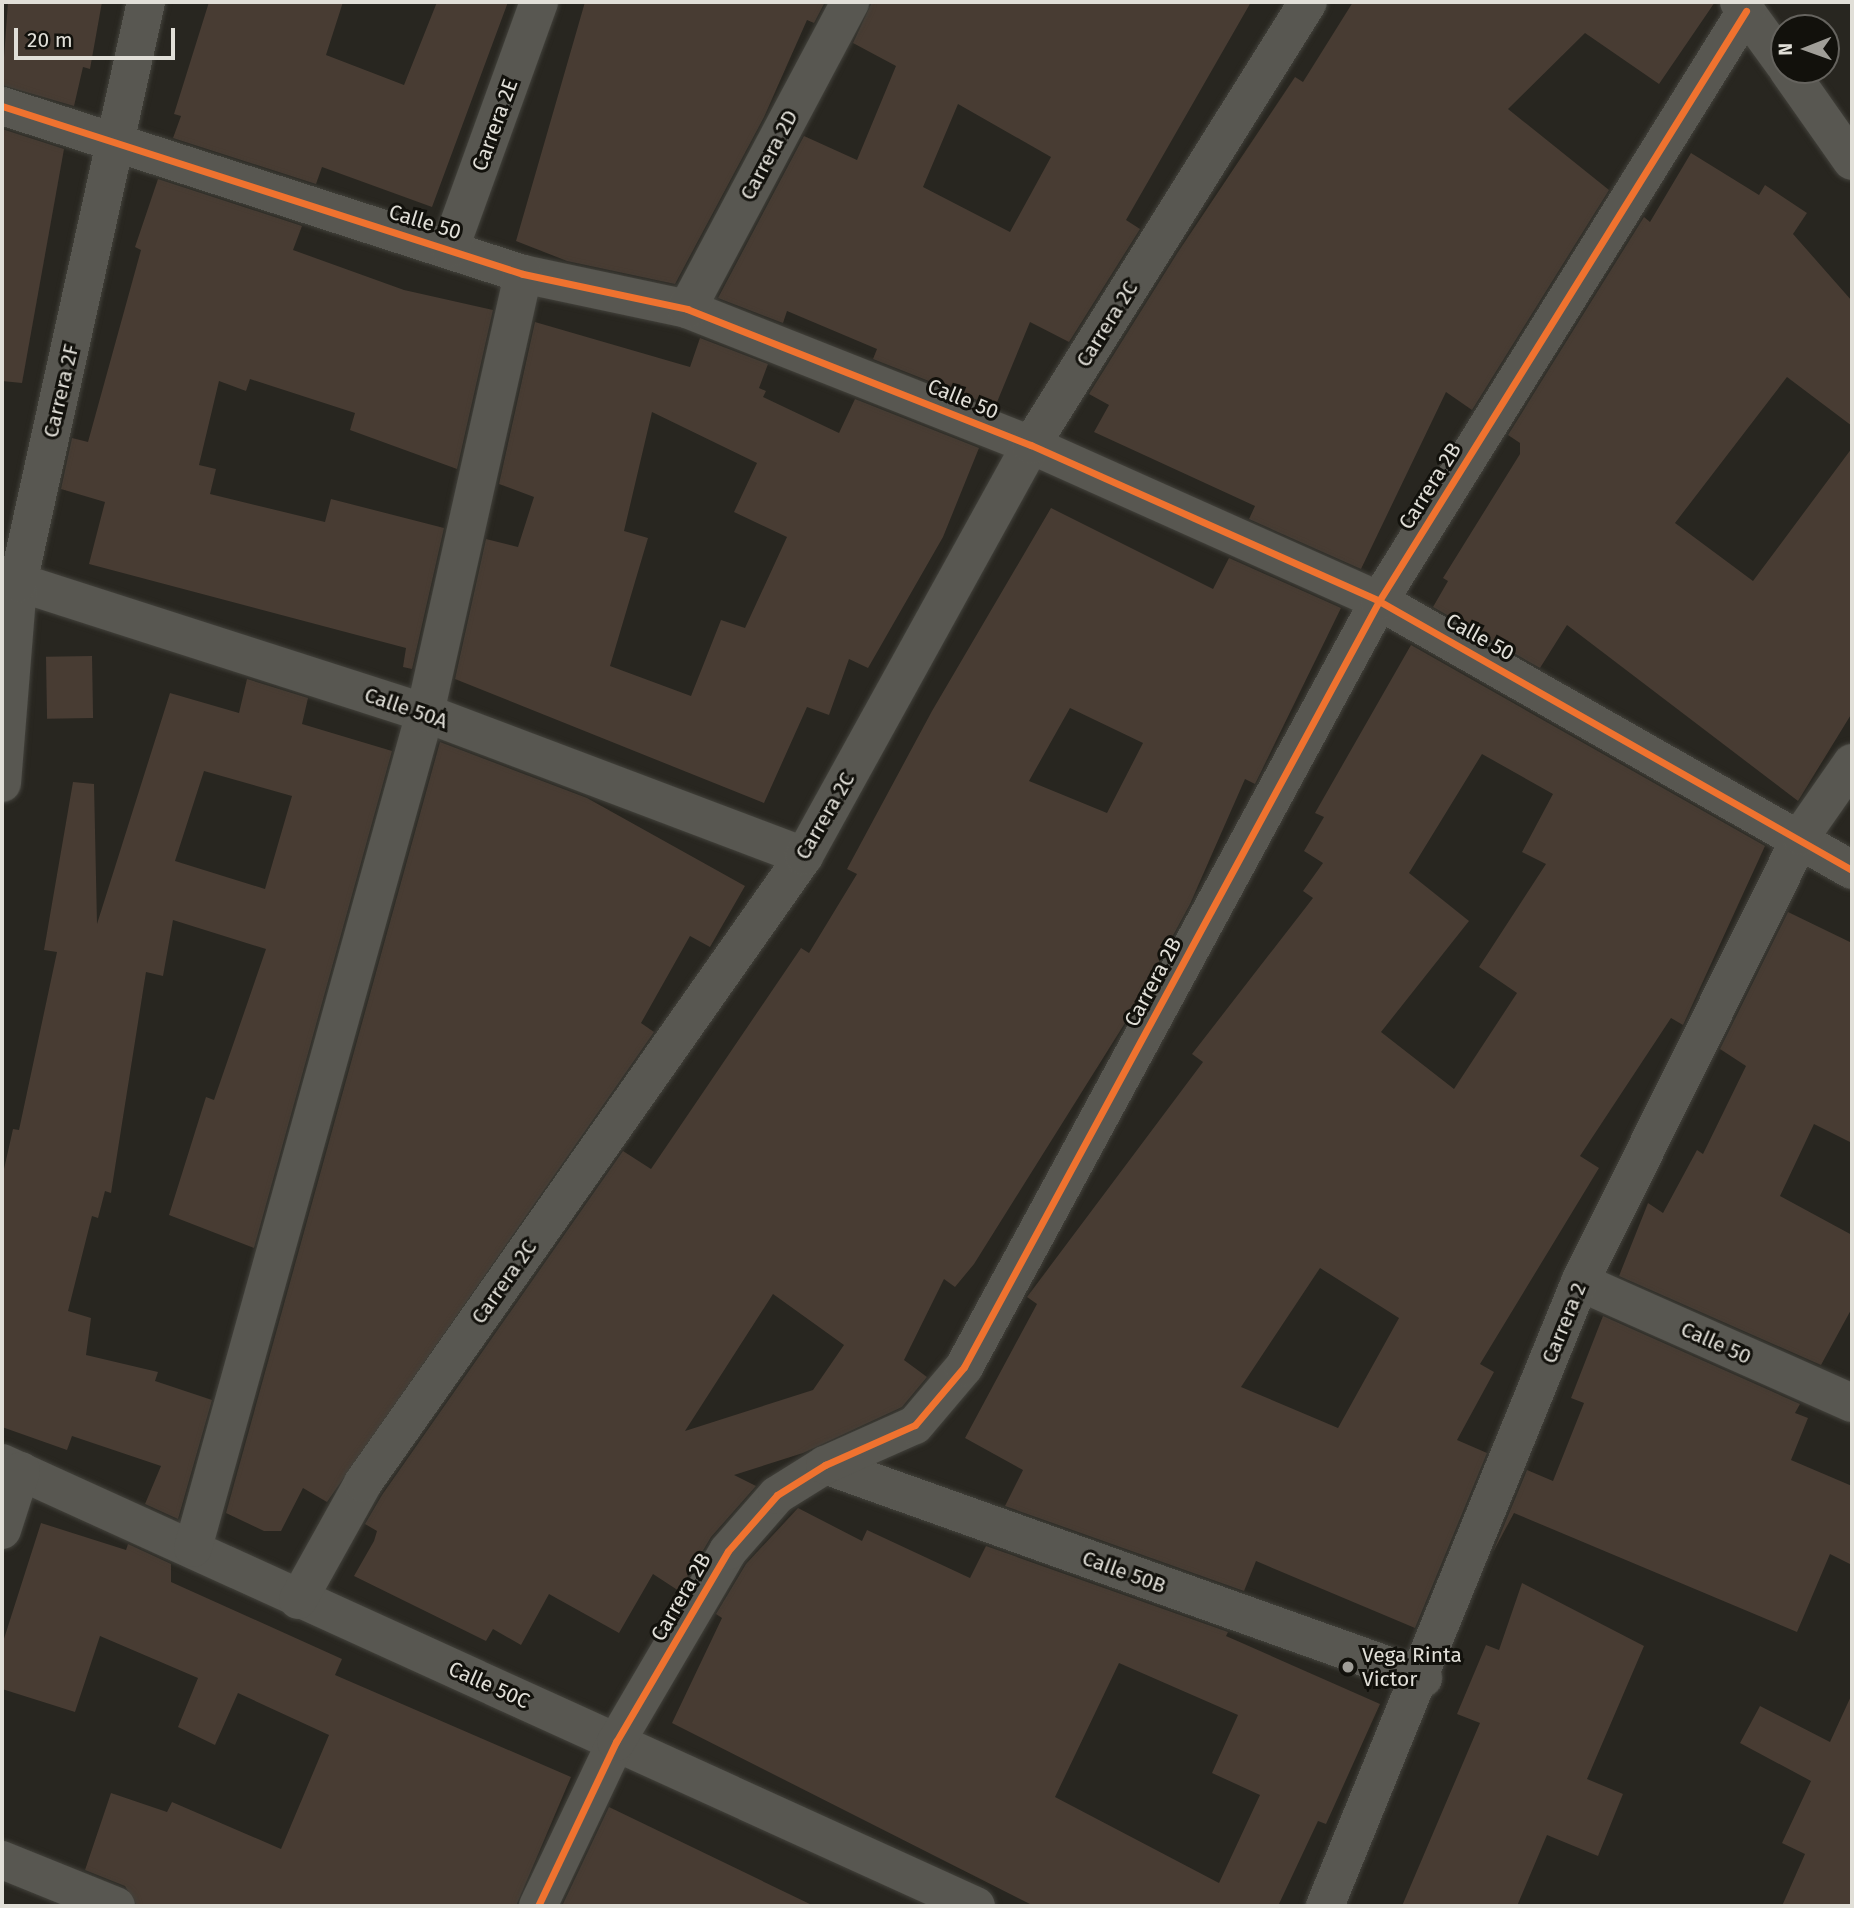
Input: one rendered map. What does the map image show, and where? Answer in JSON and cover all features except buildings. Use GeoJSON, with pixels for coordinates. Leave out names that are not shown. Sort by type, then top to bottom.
{"type":"FeatureCollection","features":[{"type":"Feature","properties":{"kind":"street","name":"Carrera 2F"},"geometry":{"type":"LineString","coordinates":[[2,783],[10,580],[117,146],[146,2]]}},
{"type":"Feature","properties":{"kind":"street","name":"Carrera 2E"},"geometry":{"type":"LineString","coordinates":[[450,248],[539,2]]}},
{"type":"Feature","properties":{"kind":"street","name":"Carrera 2D"},"geometry":{"type":"LineString","coordinates":[[687,309],[850,2]]}},
{"type":"Feature","properties":{"kind":"street","name":"Carrera 2C"},"geometry":{"type":"LineString","coordinates":[[298,1600],[363,1483],[804,856],[1031,445],[1308,2]]}},
{"type":"Feature","properties":{"kind":"street"},"geometry":{"type":"LineString","coordinates":[[1743,6],[1770,44]]}},
{"type":"Feature","properties":{"kind":"street","name":"Carrera 2B"},"geometry":{"type":"LineString","coordinates":[[538,1906],[616,1742],[728,1551],[777,1495],[825,1465],[915,1425],[964,1367],[1379,601],[1743,6]]}},
{"type":"Feature","properties":{"kind":"street"},"geometry":{"type":"LineString","coordinates":[[1798,84],[1852,161]]}},
{"type":"Feature","properties":{"kind":"street","name":"Calle 50"},"geometry":{"type":"LineString","coordinates":[[2,106],[117,146],[450,248],[523,274],[687,309],[1031,445],[1379,601],[1801,836],[1852,870]]}},
{"type":"Feature","properties":{"kind":"street"},"geometry":{"type":"LineString","coordinates":[[193,1548],[425,713],[523,274]]}},
{"type":"Feature","properties":{"kind":"street","name":"Calle 50A"},"geometry":{"type":"LineString","coordinates":[[10,580],[425,713],[804,856]]}},
{"type":"Feature","properties":{"kind":"street","name":"Carrera 2"},"geometry":{"type":"LineString","coordinates":[[1325,1906],[1423,1678],[1580,1282],[1801,836],[1852,764]]}},
{"type":"Feature","properties":{"kind":"street","name":"Calle 50"},"geometry":{"type":"LineString","coordinates":[[1580,1282],[1852,1403]]}},
{"type":"Feature","properties":{"kind":"street","name":"Calle 50B"},"geometry":{"type":"LineString","coordinates":[[825,1465],[1423,1678]]}},
{"type":"Feature","properties":{"kind":"street"},"geometry":{"type":"LineString","coordinates":[[2,1530],[11,1467]]}},
{"type":"Feature","properties":{"kind":"street","name":"Calle 50C"},"geometry":{"type":"LineString","coordinates":[[11,1467],[193,1548],[298,1600],[976,1906]]}},
{"type":"Feature","properties":{"kind":"street"},"geometry":{"type":"LineString","coordinates":[[2,1860],[117,1906]]}},
{"type":"Feature","properties":{"kind":"cycle path"},"geometry":{"type":"LineString","coordinates":[[538,1906],[616,1742],[728,1551],[777,1495],[825,1465],[915,1425],[964,1367],[1379,601],[1746,11]]}},
{"type":"Feature","properties":{"kind":"cycle path"},"geometry":{"type":"LineString","coordinates":[[2,106],[523,274],[687,309],[1031,445],[1379,601],[1852,870]]}},
{"type":"Feature","properties":{"kind":"place","name":"Vega Rinta Victor"},"geometry":{"type":"Point","coordinates":[1348,1667]}}]}
